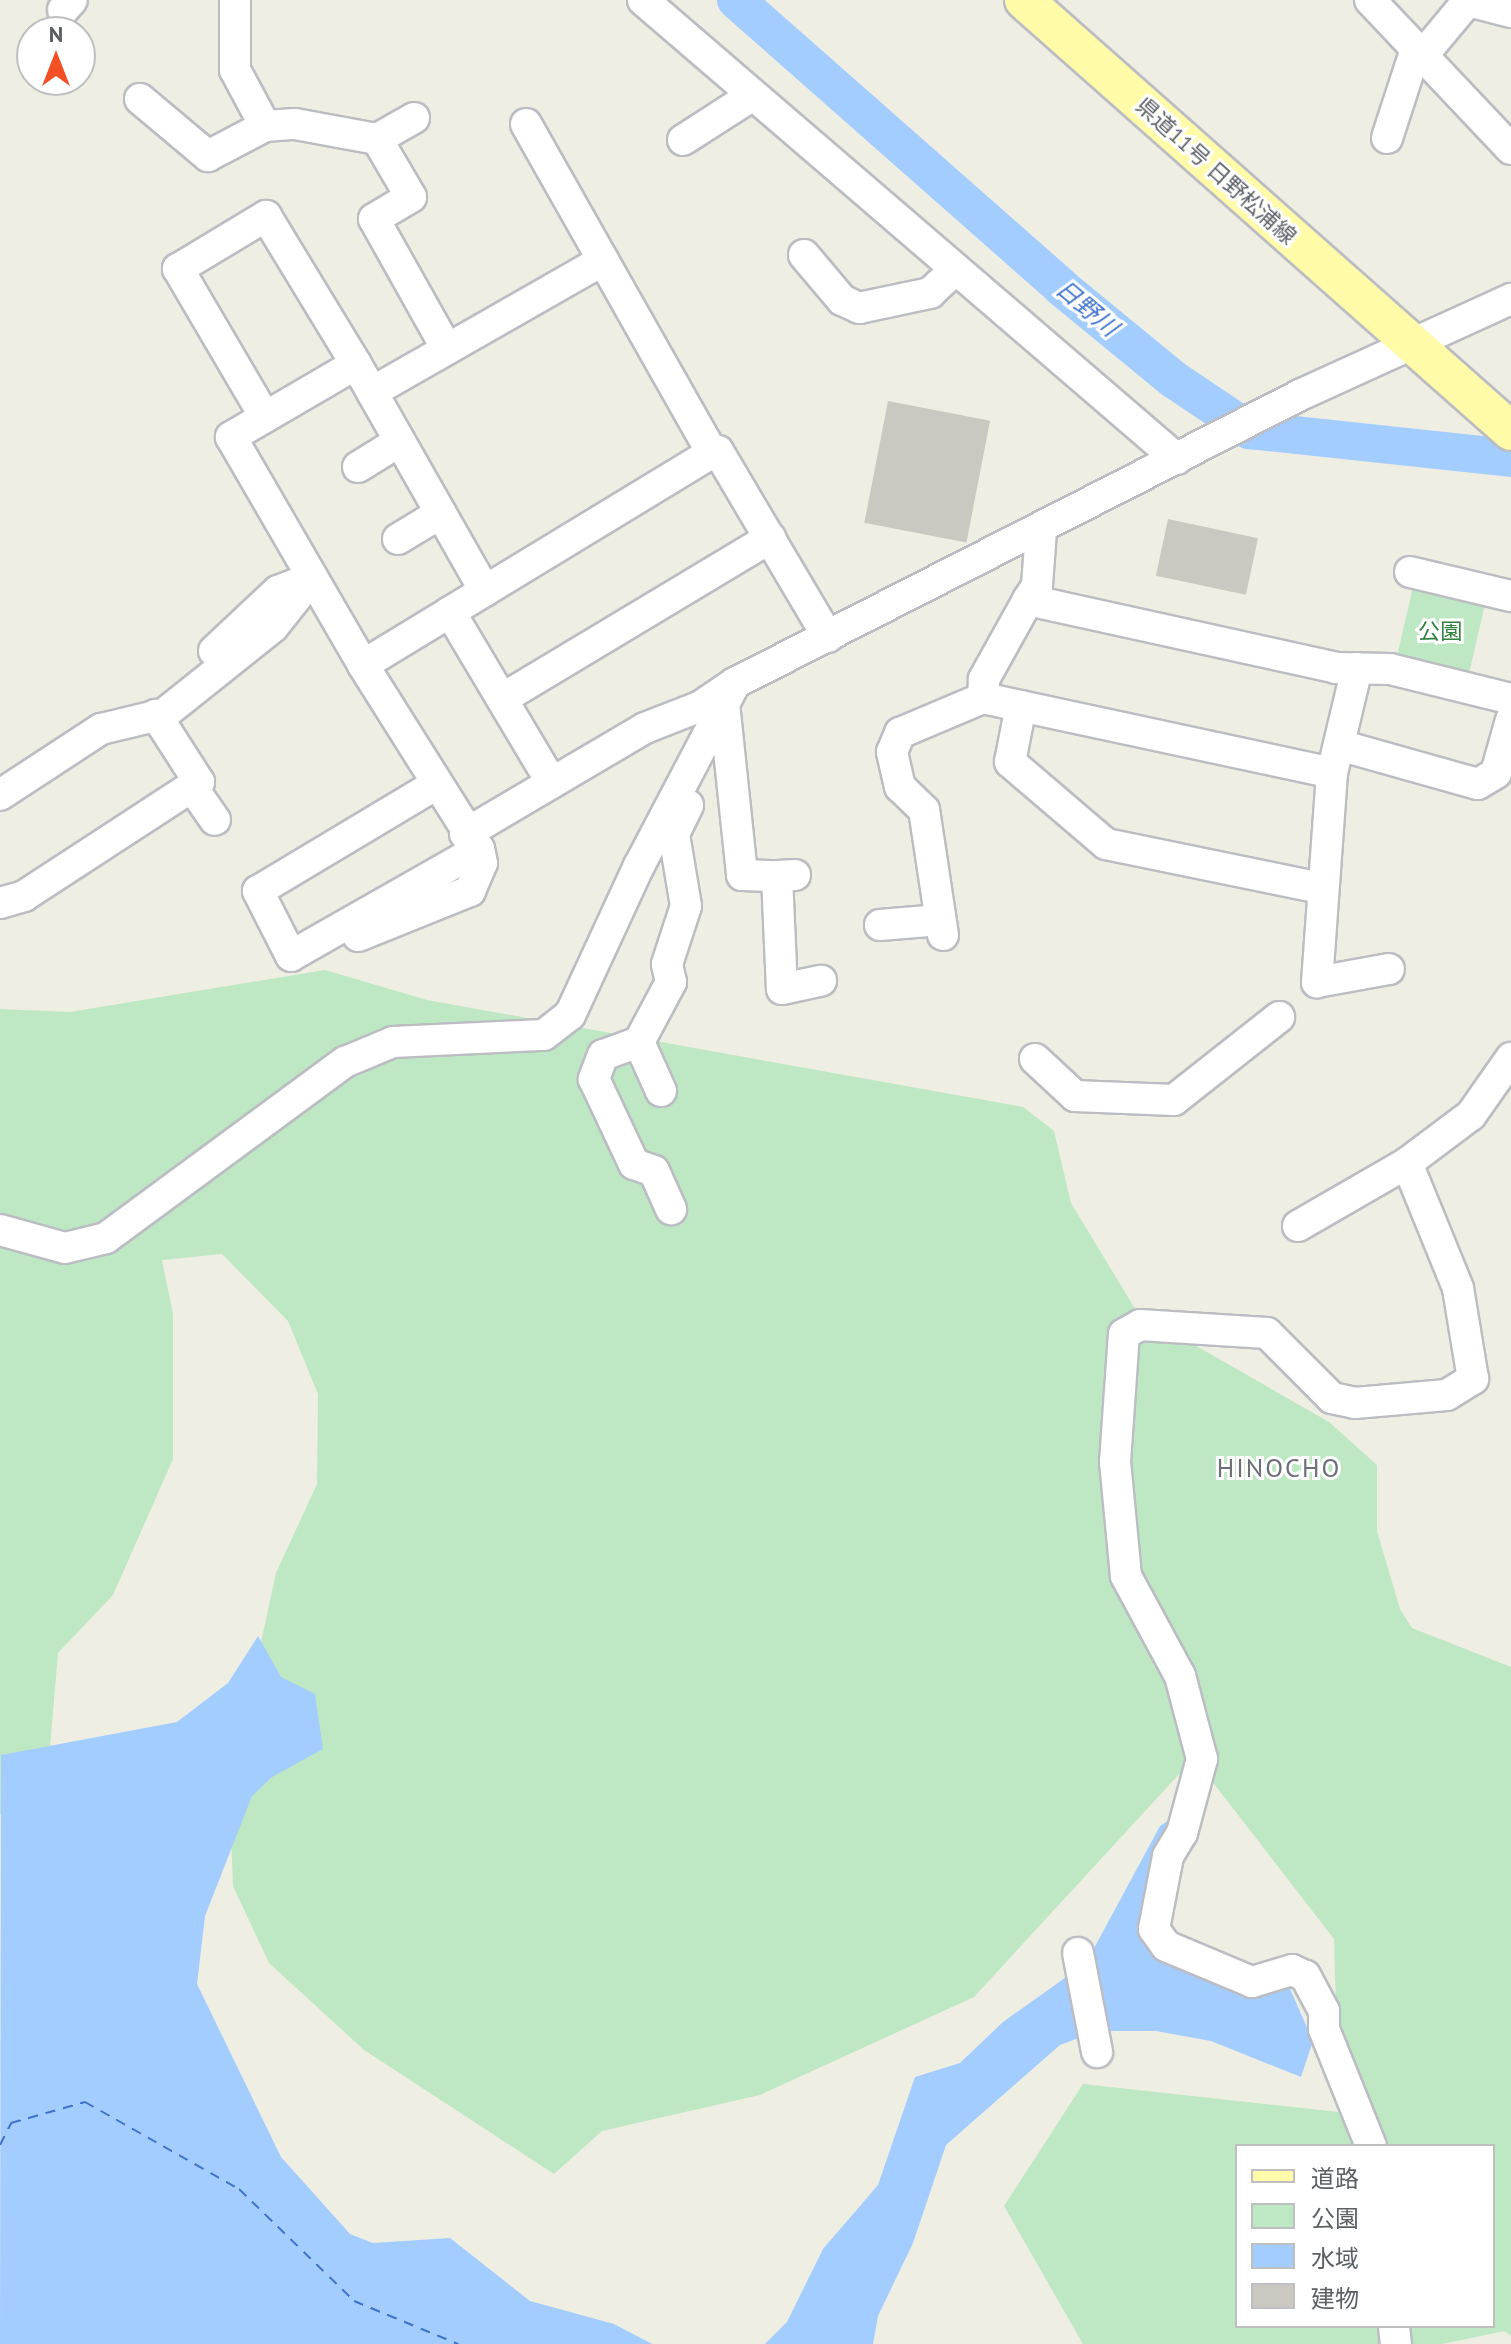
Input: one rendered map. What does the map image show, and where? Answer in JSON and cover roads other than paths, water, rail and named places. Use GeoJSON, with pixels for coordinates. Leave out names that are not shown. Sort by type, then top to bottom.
{"type":"FeatureCollection","features":[{"type":"Feature","properties":{"kind":"main road","name":"県道11号 日野松浦線"},"geometry":{"type":"LineString","coordinates":[[1024,0],[1510,430]]}},
{"type":"Feature","properties":{"kind":"street"},"geometry":{"type":"LineString","coordinates":[[235,0],[235,70],[265,126]]}},
{"type":"Feature","properties":{"kind":"street"},"geometry":{"type":"LineString","coordinates":[[643,0],[956,269],[1188,453]]}},
{"type":"Feature","properties":{"kind":"street"},"geometry":{"type":"LineString","coordinates":[[1370,0],[1511,149]]}},
{"type":"Feature","properties":{"kind":"street"},"geometry":{"type":"LineString","coordinates":[[1387,138],[1420,52],[1468,1],[1511,12]]}},
{"type":"Feature","properties":{"kind":"street"},"geometry":{"type":"LineString","coordinates":[[682,138],[753,95]]}},
{"type":"Feature","properties":{"kind":"street"},"geometry":{"type":"LineString","coordinates":[[140,99],[208,156],[265,126],[295,124],[377,139],[414,118]]}},
{"type":"Feature","properties":{"kind":"street"},"geometry":{"type":"LineString","coordinates":[[526,124],[712,453]]}},
{"type":"Feature","properties":{"kind":"street"},"geometry":{"type":"LineString","coordinates":[[377,139],[411,197],[374,219],[447,349]]}},
{"type":"Feature","properties":{"kind":"street"},"geometry":{"type":"LineString","coordinates":[[265,417],[178,269],[266,216],[356,364],[485,591]]}},
{"type":"Feature","properties":{"kind":"street"},"geometry":{"type":"LineString","coordinates":[[372,392],[603,260]]}},
{"type":"Feature","properties":{"kind":"street"},"geometry":{"type":"LineString","coordinates":[[805,269],[842,300],[859,308],[930,293],[956,269]]}},
{"type":"Feature","properties":{"kind":"street"},"geometry":{"type":"LineString","coordinates":[[435,785],[258,891],[291,956],[472,841],[552,783],[730,693],[828,637],[1041,531],[1300,395],[1409,342],[1511,299]]}},
{"type":"Feature","properties":{"kind":"street"},"geometry":{"type":"LineString","coordinates":[[356,364],[231,437],[363,665],[472,841]]}},
{"type":"Feature","properties":{"kind":"street"},"geometry":{"type":"LineString","coordinates":[[358,467],[400,441]]}},
{"type":"Feature","properties":{"kind":"street"},"geometry":{"type":"LineString","coordinates":[[363,665],[718,451],[828,637]]}},
{"type":"Feature","properties":{"kind":"street"},"geometry":{"type":"LineString","coordinates":[[398,539],[441,513]]}},
{"type":"Feature","properties":{"kind":"street"},"geometry":{"type":"LineString","coordinates":[[983,698],[984,679],[1037,586],[1041,531]]}},
{"type":"Feature","properties":{"kind":"street"},"geometry":{"type":"LineString","coordinates":[[502,699],[770,538]]}},
{"type":"Feature","properties":{"kind":"street"},"geometry":{"type":"LineString","coordinates":[[1410,572],[1511,596]]}},
{"type":"Feature","properties":{"kind":"street"},"geometry":{"type":"LineString","coordinates":[[214,651],[278,591],[312,578]]}},
{"type":"Feature","properties":{"kind":"street"},"geometry":{"type":"LineString","coordinates":[[0,795],[101,729],[156,715],[208,683],[262,637],[312,578]]}},
{"type":"Feature","properties":{"kind":"street"},"geometry":{"type":"LineString","coordinates":[[1028,600],[1357,668],[1390,669],[1511,699]]}},
{"type":"Feature","properties":{"kind":"street"},"geometry":{"type":"LineString","coordinates":[[450,612],[552,783]]}},
{"type":"Feature","properties":{"kind":"street"},"geometry":{"type":"LineString","coordinates":[[1317,982],[1321,888],[1336,759],[1357,668]]}},
{"type":"Feature","properties":{"kind":"street"},"geometry":{"type":"LineString","coordinates":[[0,1230],[65,1248],[106,1238],[345,1062],[393,1042],[544,1035],[570,1015],[680,786],[730,693]]}},
{"type":"Feature","properties":{"kind":"street"},"geometry":{"type":"LineString","coordinates":[[730,693],[742,875],[786,876],[782,989],[821,981]]}},
{"type":"Feature","properties":{"kind":"street"},"geometry":{"type":"LineString","coordinates":[[880,925],[942,927],[924,810],[900,787],[892,752],[900,733],[983,698],[1478,784],[1496,773],[1511,720]]}},
{"type":"Feature","properties":{"kind":"street"},"geometry":{"type":"LineString","coordinates":[[1021,706],[1010,762],[1106,844],[1321,888]]}},
{"type":"Feature","properties":{"kind":"street"},"geometry":{"type":"LineString","coordinates":[[0,903],[24,896],[199,782],[156,715]]}},
{"type":"Feature","properties":{"kind":"street"},"geometry":{"type":"LineString","coordinates":[[639,1042],[671,982],[667,964],[686,906],[674,862],[674,834],[689,802],[680,786]]}},
{"type":"Feature","properties":{"kind":"street"},"geometry":{"type":"LineString","coordinates":[[192,787],[215,820]]}},
{"type":"Feature","properties":{"kind":"street"},"geometry":{"type":"LineString","coordinates":[[1053,1065],[1075,1096],[1174,1100],[1279,1017],[1317,982],[1389,969]]}},
{"type":"Feature","properties":{"kind":"street"},"geometry":{"type":"LineString","coordinates":[[1267,1052],[1279,1017]]}},
{"type":"Feature","properties":{"kind":"street"},"geometry":{"type":"LineString","coordinates":[[639,1042],[606,1041],[594,1079],[634,1164],[654,1171],[671,1209]]}},
{"type":"Feature","properties":{"kind":"street"},"geometry":{"type":"LineString","coordinates":[[639,1042],[661,1091]]}},
{"type":"Feature","properties":{"kind":"street"},"geometry":{"type":"LineString","coordinates":[[1298,1226],[1407,1163],[1471,1115],[1511,1058]]}},
{"type":"Feature","properties":{"kind":"street"},"geometry":{"type":"LineString","coordinates":[[1370,2144],[1324,2029],[1324,2011],[1305,1976],[1292,1970],[1252,1982],[1166,1946],[1154,1929],[1168,1856],[1182,1833],[1202,1759],[1180,1676],[1126,1576],[1115,1462],[1124,1334],[1140,1325],[1267,1333],[1332,1398],[1355,1403],[1447,1395],[1473,1379],[1458,1288],[1407,1163]]}},
{"type":"Feature","properties":{"kind":"street"},"geometry":{"type":"LineString","coordinates":[[1078,1953],[1097,2052]]}},
{"type":"Feature","properties":{"kind":"water"},"geometry":{"type":"Polygon","coordinates":[[[258,1636],[281,1677],[315,1694],[323,1749],[272,1777],[252,1796],[205,1916],[197,1984],[281,2157],[350,2234],[373,2243],[450,2238],[530,2301],[614,2324],[652,2344],[0,2344],[1,1755],[177,1722],[228,1683],[258,1636]]]}},
{"type":"Feature","properties":{"kind":"water"},"geometry":{"type":"Polygon","coordinates":[[[1172,1818],[1144,1928],[1182,1959],[1283,1973],[1313,2041],[1301,2077],[1211,2041],[1156,2031],[1097,2031],[1060,2045],[946,2145],[913,2243],[878,2316],[873,2344],[765,2344],[787,2322],[823,2249],[878,2185],[915,2077],[960,2063],[1003,2022],[1086,1963],[1160,1826],[1172,1818]]]}},
{"type":"Feature","properties":{"kind":"waterway","name":"日野川"},"geometry":{"type":"LineString","coordinates":[[736,0],[1061,287],[1173,379],[1249,430],[1511,458]]}},
{"type":"Feature","properties":{"kind":"district","name":"HINOCHO"},"geometry":{"type":"Point","coordinates":[1279,1468]}},
{"type":"Feature","properties":{"kind":"park label","name":"公園"},"geometry":{"type":"Point","coordinates":[1440,632]}}]}
